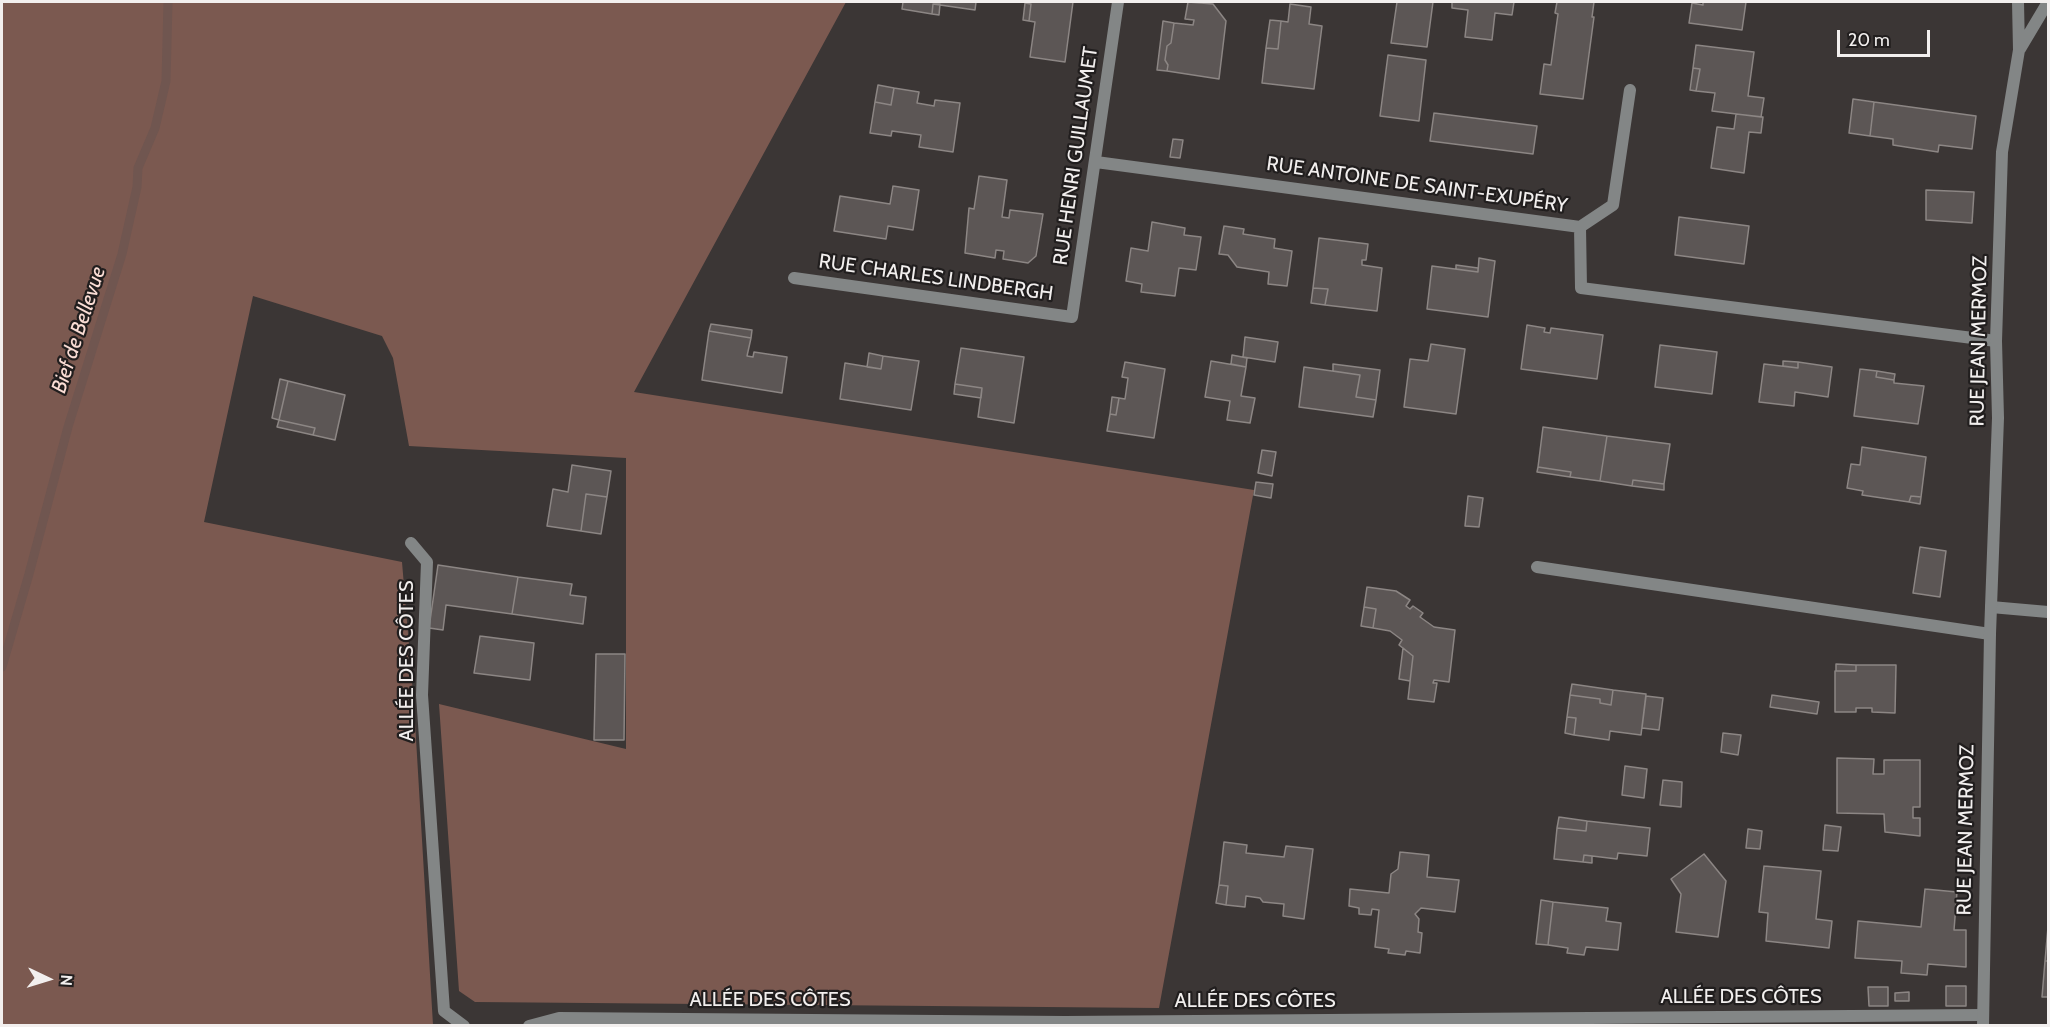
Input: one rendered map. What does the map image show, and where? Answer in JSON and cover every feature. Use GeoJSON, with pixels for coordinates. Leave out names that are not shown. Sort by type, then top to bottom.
{"type":"FeatureCollection","features":[{"type":"Feature","properties":{"kind":"street","name":"RUE HENRI GUILLAUMET"},"geometry":{"type":"LineString","coordinates":[[1072,317],[1118,2]]}},
{"type":"Feature","properties":{"kind":"street","name":"RUE JEAN MERMOZ"},"geometry":{"type":"LineString","coordinates":[[1983,1020],[1990,634],[1998,418],[1996,341],[2002,152],[2019,50],[2018,2]]}},
{"type":"Feature","properties":{"kind":"street","name":"RUE JEAN MERMOZ"},"geometry":{"type":"LineString","coordinates":[[2019,50],[2048,2]]}},
{"type":"Feature","properties":{"kind":"street"},"geometry":{"type":"LineString","coordinates":[[1580,227],[1613,205],[1630,90]]}},
{"type":"Feature","properties":{"kind":"street","name":"RUE ANTOINE DE SAINT-EXUPÉRY"},"geometry":{"type":"LineString","coordinates":[[1096,162],[1580,227],[1581,288],[1996,341]]}},
{"type":"Feature","properties":{"kind":"street","name":"RUE CHARLES LINDBERGH"},"geometry":{"type":"LineString","coordinates":[[794,278],[1072,317]]}},
{"type":"Feature","properties":{"kind":"street","name":"ALLÉE DES CÔTES"},"geometry":{"type":"LineString","coordinates":[[411,543],[427,562],[422,695],[444,1011],[464,1026]]}},
{"type":"Feature","properties":{"kind":"street"},"geometry":{"type":"LineString","coordinates":[[1536,567],[1990,634]]}},
{"type":"Feature","properties":{"kind":"street"},"geometry":{"type":"LineString","coordinates":[[1991,607],[2049,612]]}},
{"type":"Feature","properties":{"kind":"street","name":"ALLÉE DES CÔTES"},"geometry":{"type":"LineString","coordinates":[[529,1026],[559,1018],[1065,1022],[1983,1020]]}},
{"type":"Feature","properties":{"kind":"shaded area"},"geometry":{"type":"Polygon","coordinates":[[[2,2],[846,2],[634,392],[1254,490],[1159,1008],[475,1002],[459,991],[439,704],[626,749],[626,458],[409,446],[393,358],[382,336],[253,296],[204,522],[402,562],[414,705],[433,1025],[2,1025],[2,2]]]}},
{"type":"Feature","properties":{"kind":"building"},"geometry":{"type":"Polygon","coordinates":[[[903,2],[976,2],[975,10],[933,4],[932,14],[902,9],[903,2]]]}},
{"type":"Feature","properties":{"kind":"building"},"geometry":{"type":"Polygon","coordinates":[[[1025,2],[1073,2],[1065,62],[1030,57],[1035,22],[1029,21],[1031,4],[1025,2]]]}},
{"type":"Feature","properties":{"kind":"building"},"geometry":{"type":"Polygon","coordinates":[[[1188,2],[1213,4],[1226,21],[1219,79],[1167,71],[1168,65],[1165,60],[1167,46],[1171,43],[1174,23],[1193,25],[1194,20],[1185,19],[1188,2]]]}},
{"type":"Feature","properties":{"kind":"building"},"geometry":{"type":"Polygon","coordinates":[[[1397,2],[1433,2],[1427,47],[1391,43],[1397,2]]]}},
{"type":"Feature","properties":{"kind":"building"},"geometry":{"type":"Polygon","coordinates":[[[1452,2],[1514,2],[1512,15],[1495,13],[1492,40],[1465,37],[1468,10],[1452,8],[1452,2]]]}},
{"type":"Feature","properties":{"kind":"building"},"geometry":{"type":"Polygon","coordinates":[[[1557,2],[1594,2],[1583,99],[1540,94],[1544,64],[1551,65],[1558,14],[1555,13],[1557,2]]]}},
{"type":"Feature","properties":{"kind":"building"},"geometry":{"type":"Polygon","coordinates":[[[1703,2],[1746,2],[1742,30],[1689,23],[1692,3],[1703,5],[1703,2]]]}},
{"type":"Feature","properties":{"kind":"building"},"geometry":{"type":"Polygon","coordinates":[[[1025,3],[1031,4],[1029,21],[1023,20],[1025,3]]]}},
{"type":"Feature","properties":{"kind":"building"},"geometry":{"type":"Polygon","coordinates":[[[933,4],[940,4],[939,15],[932,14],[933,4]]]}},
{"type":"Feature","properties":{"kind":"building"},"geometry":{"type":"Polygon","coordinates":[[[1290,4],[1311,7],[1309,24],[1322,26],[1314,89],[1262,83],[1266,48],[1278,49],[1281,21],[1288,22],[1290,4]]]}},
{"type":"Feature","properties":{"kind":"building"},"geometry":{"type":"Polygon","coordinates":[[[1270,20],[1281,21],[1278,49],[1266,48],[1270,20]]]}},
{"type":"Feature","properties":{"kind":"building"},"geometry":{"type":"Polygon","coordinates":[[[1163,21],[1174,23],[1171,43],[1167,46],[1165,60],[1168,65],[1167,71],[1157,70],[1163,21]]]}},
{"type":"Feature","properties":{"kind":"building"},"geometry":{"type":"Polygon","coordinates":[[[1696,45],[1754,52],[1748,96],[1764,98],[1761,117],[1712,111],[1715,93],[1696,91],[1700,69],[1693,68],[1696,45]]]}},
{"type":"Feature","properties":{"kind":"building"},"geometry":{"type":"Polygon","coordinates":[[[1388,55],[1426,60],[1419,121],[1380,116],[1388,55]]]}},
{"type":"Feature","properties":{"kind":"building"},"geometry":{"type":"Polygon","coordinates":[[[1693,68],[1700,69],[1696,91],[1690,90],[1693,68]]]}},
{"type":"Feature","properties":{"kind":"building"},"geometry":{"type":"Polygon","coordinates":[[[878,85],[894,88],[891,105],[875,102],[878,85]]]}},
{"type":"Feature","properties":{"kind":"building"},"geometry":{"type":"Polygon","coordinates":[[[894,88],[919,92],[917,103],[934,106],[935,100],[960,103],[953,152],[919,147],[921,135],[892,131],[891,136],[870,133],[875,102],[891,105],[894,88]]]}},
{"type":"Feature","properties":{"kind":"building"},"geometry":{"type":"Polygon","coordinates":[[[1853,99],[1874,102],[1870,136],[1849,133],[1853,99]]]}},
{"type":"Feature","properties":{"kind":"building"},"geometry":{"type":"Polygon","coordinates":[[[1874,102],[1976,116],[1972,149],[1939,145],[1938,152],[1893,145],[1893,139],[1870,136],[1874,102]]]}},
{"type":"Feature","properties":{"kind":"building"},"geometry":{"type":"Polygon","coordinates":[[[1434,113],[1537,126],[1533,154],[1430,141],[1434,113]]]}},
{"type":"Feature","properties":{"kind":"building"},"geometry":{"type":"Polygon","coordinates":[[[1736,114],[1763,117],[1761,133],[1749,132],[1744,173],[1711,168],[1717,127],[1734,129],[1736,114]]]}},
{"type":"Feature","properties":{"kind":"building"},"geometry":{"type":"Polygon","coordinates":[[[1173,139],[1183,140],[1180,158],[1170,157],[1173,139]]]}},
{"type":"Feature","properties":{"kind":"building"},"geometry":{"type":"Polygon","coordinates":[[[979,176],[1007,180],[1002,217],[1009,218],[1010,210],[1043,214],[1036,256],[1028,263],[1003,259],[1004,251],[996,250],[995,258],[965,253],[969,208],[974,209],[979,176]]]}},
{"type":"Feature","properties":{"kind":"building"},"geometry":{"type":"Polygon","coordinates":[[[893,186],[919,190],[913,230],[888,226],[886,239],[834,231],[840,196],[890,204],[893,186]]]}},
{"type":"Feature","properties":{"kind":"building"},"geometry":{"type":"Polygon","coordinates":[[[1926,190],[1974,192],[1972,223],[1926,220],[1926,190]]]}},
{"type":"Feature","properties":{"kind":"building"},"geometry":{"type":"Polygon","coordinates":[[[1679,217],[1749,226],[1744,264],[1675,255],[1679,217]]]}},
{"type":"Feature","properties":{"kind":"building"},"geometry":{"type":"Polygon","coordinates":[[[1152,222],[1185,228],[1184,235],[1201,237],[1196,270],[1179,268],[1175,296],[1141,292],[1142,284],[1126,281],[1131,248],[1148,251],[1152,222]]]}},
{"type":"Feature","properties":{"kind":"building"},"geometry":{"type":"Polygon","coordinates":[[[1224,226],[1244,229],[1243,234],[1275,239],[1274,248],[1292,251],[1287,286],[1268,284],[1269,272],[1237,267],[1228,255],[1219,254],[1224,226]]]}},
{"type":"Feature","properties":{"kind":"building"},"geometry":{"type":"Polygon","coordinates":[[[1319,238],[1368,244],[1366,260],[1362,260],[1362,265],[1382,268],[1377,311],[1325,305],[1328,289],[1313,288],[1319,238]]]}},
{"type":"Feature","properties":{"kind":"building"},"geometry":{"type":"Polygon","coordinates":[[[1479,258],[1495,261],[1488,317],[1427,309],[1432,266],[1478,272],[1479,258]]]}},
{"type":"Feature","properties":{"kind":"building"},"geometry":{"type":"Polygon","coordinates":[[[1456,265],[1478,268],[1478,272],[1456,269],[1456,265]]]}},
{"type":"Feature","properties":{"kind":"building"},"geometry":{"type":"Polygon","coordinates":[[[1313,288],[1328,289],[1325,305],[1311,303],[1313,288]]]}},
{"type":"Feature","properties":{"kind":"building"},"geometry":{"type":"Polygon","coordinates":[[[711,324],[752,330],[751,338],[709,331],[711,324]]]}},
{"type":"Feature","properties":{"kind":"building"},"geometry":{"type":"Polygon","coordinates":[[[1527,325],[1545,328],[1544,332],[1550,333],[1551,328],[1603,335],[1597,379],[1521,369],[1527,325]]]}},
{"type":"Feature","properties":{"kind":"building"},"geometry":{"type":"Polygon","coordinates":[[[709,331],[751,338],[747,356],[753,357],[754,352],[787,357],[782,393],[702,380],[709,331]]]}},
{"type":"Feature","properties":{"kind":"building"},"geometry":{"type":"Polygon","coordinates":[[[1245,337],[1278,342],[1275,362],[1243,357],[1245,337]]]}},
{"type":"Feature","properties":{"kind":"building"},"geometry":{"type":"Polygon","coordinates":[[[1431,344],[1465,349],[1456,414],[1404,407],[1410,359],[1428,361],[1431,344]]]}},
{"type":"Feature","properties":{"kind":"building"},"geometry":{"type":"Polygon","coordinates":[[[1660,345],[1717,352],[1712,394],[1655,387],[1660,345]]]}},
{"type":"Feature","properties":{"kind":"building"},"geometry":{"type":"Polygon","coordinates":[[[961,348],[1024,357],[1014,423],[978,417],[982,388],[955,384],[961,348]]]}},
{"type":"Feature","properties":{"kind":"building"},"geometry":{"type":"Polygon","coordinates":[[[869,353],[883,356],[881,369],[867,367],[869,353]]]}},
{"type":"Feature","properties":{"kind":"building"},"geometry":{"type":"Polygon","coordinates":[[[1232,355],[1247,358],[1246,367],[1231,364],[1232,355]]]}},
{"type":"Feature","properties":{"kind":"building"},"geometry":{"type":"Polygon","coordinates":[[[883,356],[919,361],[911,410],[840,399],[845,363],[881,369],[883,356]]]}},
{"type":"Feature","properties":{"kind":"building"},"geometry":{"type":"Polygon","coordinates":[[[1211,361],[1246,367],[1241,396],[1255,398],[1250,423],[1227,420],[1230,401],[1205,397],[1211,361]]]}},
{"type":"Feature","properties":{"kind":"building"},"geometry":{"type":"Polygon","coordinates":[[[1783,361],[1798,362],[1798,368],[1783,366],[1783,361]]]}},
{"type":"Feature","properties":{"kind":"building"},"geometry":{"type":"Polygon","coordinates":[[[1125,362],[1165,369],[1154,438],[1107,431],[1110,414],[1116,415],[1119,398],[1125,399],[1128,378],[1122,377],[1125,362]]]}},
{"type":"Feature","properties":{"kind":"building"},"geometry":{"type":"Polygon","coordinates":[[[1798,362],[1832,367],[1828,397],[1795,392],[1794,406],[1759,402],[1764,364],[1798,368],[1798,362]]]}},
{"type":"Feature","properties":{"kind":"building"},"geometry":{"type":"Polygon","coordinates":[[[1333,364],[1380,370],[1376,400],[1356,397],[1360,375],[1333,371],[1333,364]]]}},
{"type":"Feature","properties":{"kind":"building"},"geometry":{"type":"Polygon","coordinates":[[[1304,367],[1360,375],[1356,397],[1376,400],[1373,417],[1299,407],[1304,367]]]}},
{"type":"Feature","properties":{"kind":"building"},"geometry":{"type":"Polygon","coordinates":[[[1860,369],[1877,371],[1876,377],[1894,380],[1894,383],[1924,386],[1918,424],[1854,416],[1860,369]]]}},
{"type":"Feature","properties":{"kind":"building"},"geometry":{"type":"Polygon","coordinates":[[[1877,371],[1895,374],[1894,380],[1876,377],[1877,371]]]}},
{"type":"Feature","properties":{"kind":"building"},"geometry":{"type":"Polygon","coordinates":[[[280,379],[288,381],[279,420],[272,418],[280,379]]]}},
{"type":"Feature","properties":{"kind":"building"},"geometry":{"type":"Polygon","coordinates":[[[288,381],[345,395],[335,440],[313,435],[315,428],[279,420],[288,381]]]}},
{"type":"Feature","properties":{"kind":"building"},"geometry":{"type":"Polygon","coordinates":[[[955,384],[982,388],[981,398],[954,394],[955,384]]]}},
{"type":"Feature","properties":{"kind":"building"},"geometry":{"type":"Polygon","coordinates":[[[1112,397],[1119,398],[1116,415],[1110,414],[1112,397]]]}},
{"type":"Feature","properties":{"kind":"building"},"geometry":{"type":"Polygon","coordinates":[[[279,420],[315,428],[313,435],[277,427],[279,420]]]}},
{"type":"Feature","properties":{"kind":"building"},"geometry":{"type":"Polygon","coordinates":[[[1543,427],[1607,436],[1600,481],[1570,477],[1571,472],[1538,467],[1543,427]]]}},
{"type":"Feature","properties":{"kind":"building"},"geometry":{"type":"Polygon","coordinates":[[[1607,436],[1670,444],[1664,484],[1633,480],[1632,486],[1600,481],[1607,436]]]}},
{"type":"Feature","properties":{"kind":"building"},"geometry":{"type":"Polygon","coordinates":[[[1862,447],[1926,457],[1921,497],[1911,496],[1909,502],[1862,495],[1863,491],[1847,488],[1851,464],[1860,465],[1862,447]]]}},
{"type":"Feature","properties":{"kind":"building"},"geometry":{"type":"Polygon","coordinates":[[[1262,450],[1276,452],[1272,476],[1258,473],[1262,450]]]}},
{"type":"Feature","properties":{"kind":"building"},"geometry":{"type":"Polygon","coordinates":[[[572,465],[611,471],[607,497],[586,494],[581,531],[547,526],[553,489],[568,492],[572,465]]]}},
{"type":"Feature","properties":{"kind":"building"},"geometry":{"type":"Polygon","coordinates":[[[1538,467],[1571,472],[1570,477],[1537,472],[1538,467]]]}},
{"type":"Feature","properties":{"kind":"building"},"geometry":{"type":"Polygon","coordinates":[[[1633,480],[1664,484],[1664,490],[1632,486],[1633,480]]]}},
{"type":"Feature","properties":{"kind":"building"},"geometry":{"type":"Polygon","coordinates":[[[1256,482],[1273,484],[1271,498],[1254,495],[1256,482]]]}},
{"type":"Feature","properties":{"kind":"building"},"geometry":{"type":"Polygon","coordinates":[[[586,494],[607,497],[601,534],[581,531],[586,494]]]}},
{"type":"Feature","properties":{"kind":"building"},"geometry":{"type":"Polygon","coordinates":[[[1468,496],[1483,498],[1479,527],[1465,526],[1468,496]]]}},
{"type":"Feature","properties":{"kind":"building"},"geometry":{"type":"Polygon","coordinates":[[[1911,496],[1921,497],[1920,504],[1909,502],[1911,496]]]}},
{"type":"Feature","properties":{"kind":"building"},"geometry":{"type":"Polygon","coordinates":[[[1920,547],[1946,551],[1940,597],[1913,593],[1920,547]]]}},
{"type":"Feature","properties":{"kind":"building"},"geometry":{"type":"Polygon","coordinates":[[[438,565],[518,577],[512,614],[446,605],[443,630],[429,628],[438,565]]]}},
{"type":"Feature","properties":{"kind":"building"},"geometry":{"type":"Polygon","coordinates":[[[518,577],[572,584],[570,595],[586,597],[583,624],[512,614],[518,577]]]}},
{"type":"Feature","properties":{"kind":"building"},"geometry":{"type":"Polygon","coordinates":[[[1367,587],[1396,591],[1410,600],[1406,606],[1410,609],[1413,606],[1423,613],[1420,617],[1434,627],[1455,630],[1449,682],[1434,680],[1433,683],[1437,683],[1434,702],[1408,699],[1413,656],[1399,645],[1402,640],[1390,631],[1373,628],[1376,609],[1364,607],[1367,587]]]}},
{"type":"Feature","properties":{"kind":"building"},"geometry":{"type":"Polygon","coordinates":[[[1364,607],[1376,609],[1373,628],[1361,626],[1364,607]]]}},
{"type":"Feature","properties":{"kind":"building"},"geometry":{"type":"Polygon","coordinates":[[[480,636],[534,643],[530,680],[474,673],[480,636]]]}},
{"type":"Feature","properties":{"kind":"building"},"geometry":{"type":"Polygon","coordinates":[[[1403,648],[1413,656],[1410,681],[1399,679],[1403,648]]]}},
{"type":"Feature","properties":{"kind":"building"},"geometry":{"type":"Polygon","coordinates":[[[596,654],[625,654],[624,740],[594,740],[596,654]]]}},
{"type":"Feature","properties":{"kind":"building"},"geometry":{"type":"Polygon","coordinates":[[[1836,664],[1856,665],[1856,671],[1836,671],[1836,664]]]}},
{"type":"Feature","properties":{"kind":"building"},"geometry":{"type":"Polygon","coordinates":[[[1856,665],[1896,665],[1895,713],[1872,712],[1872,708],[1856,708],[1856,712],[1835,712],[1835,671],[1856,671],[1856,665]]]}},
{"type":"Feature","properties":{"kind":"building"},"geometry":{"type":"Polygon","coordinates":[[[1572,684],[1613,690],[1611,705],[1600,703],[1600,699],[1570,695],[1572,684]]]}},
{"type":"Feature","properties":{"kind":"building"},"geometry":{"type":"Polygon","coordinates":[[[1613,690],[1646,694],[1641,735],[1610,731],[1609,740],[1574,735],[1576,718],[1567,717],[1570,695],[1600,699],[1600,703],[1611,705],[1613,690]]]}},
{"type":"Feature","properties":{"kind":"building"},"geometry":{"type":"Polygon","coordinates":[[[1772,695],[1819,702],[1817,714],[1770,707],[1772,695]]]}},
{"type":"Feature","properties":{"kind":"building"},"geometry":{"type":"Polygon","coordinates":[[[1646,696],[1663,698],[1659,730],[1642,728],[1646,696]]]}},
{"type":"Feature","properties":{"kind":"building"},"geometry":{"type":"Polygon","coordinates":[[[1567,717],[1576,718],[1574,735],[1565,733],[1567,717]]]}},
{"type":"Feature","properties":{"kind":"building"},"geometry":{"type":"Polygon","coordinates":[[[1723,733],[1741,735],[1738,755],[1721,752],[1723,733]]]}},
{"type":"Feature","properties":{"kind":"building"},"geometry":{"type":"Polygon","coordinates":[[[1837,758],[1874,759],[1873,774],[1884,774],[1884,760],[1920,760],[1920,807],[1913,807],[1913,818],[1920,818],[1920,836],[1885,832],[1884,814],[1837,813],[1837,758]]]}},
{"type":"Feature","properties":{"kind":"building"},"geometry":{"type":"Polygon","coordinates":[[[1625,766],[1647,769],[1644,798],[1622,795],[1625,766]]]}},
{"type":"Feature","properties":{"kind":"building"},"geometry":{"type":"Polygon","coordinates":[[[1663,780],[1682,782],[1681,807],[1660,805],[1663,780]]]}},
{"type":"Feature","properties":{"kind":"building"},"geometry":{"type":"Polygon","coordinates":[[[1559,817],[1587,821],[1586,831],[1557,828],[1559,817]]]}},
{"type":"Feature","properties":{"kind":"building"},"geometry":{"type":"Polygon","coordinates":[[[1587,821],[1650,828],[1647,856],[1618,853],[1617,859],[1584,855],[1583,862],[1554,859],[1557,828],[1586,831],[1587,821]]]}},
{"type":"Feature","properties":{"kind":"building"},"geometry":{"type":"Polygon","coordinates":[[[1825,825],[1841,827],[1838,851],[1823,850],[1825,825]]]}},
{"type":"Feature","properties":{"kind":"building"},"geometry":{"type":"Polygon","coordinates":[[[1748,829],[1762,831],[1760,849],[1746,848],[1748,829]]]}},
{"type":"Feature","properties":{"kind":"building"},"geometry":{"type":"Polygon","coordinates":[[[1224,842],[1247,845],[1246,853],[1284,857],[1286,846],[1313,849],[1304,919],[1283,916],[1284,904],[1263,902],[1260,898],[1246,896],[1245,907],[1226,905],[1228,886],[1219,885],[1224,842]]]}},
{"type":"Feature","properties":{"kind":"building"},"geometry":{"type":"Polygon","coordinates":[[[1400,852],[1429,855],[1427,877],[1459,880],[1455,912],[1421,908],[1415,914],[1419,919],[1418,932],[1422,933],[1420,953],[1406,951],[1405,955],[1388,953],[1389,949],[1375,947],[1379,910],[1372,909],[1371,915],[1359,914],[1359,908],[1349,906],[1350,889],[1389,893],[1391,874],[1398,869],[1400,852]]]}},
{"type":"Feature","properties":{"kind":"building"},"geometry":{"type":"Polygon","coordinates":[[[1704,854],[1726,881],[1718,937],[1676,932],[1681,894],[1671,879],[1704,854]]]}},
{"type":"Feature","properties":{"kind":"building"},"geometry":{"type":"Polygon","coordinates":[[[1584,855],[1592,856],[1592,863],[1583,862],[1584,855]]]}},
{"type":"Feature","properties":{"kind":"building"},"geometry":{"type":"Polygon","coordinates":[[[1764,866],[1821,871],[1816,919],[1832,921],[1829,948],[1766,941],[1768,913],[1759,912],[1764,866]]]}},
{"type":"Feature","properties":{"kind":"building"},"geometry":{"type":"Polygon","coordinates":[[[1219,885],[1228,886],[1226,905],[1216,903],[1219,885]]]}},
{"type":"Feature","properties":{"kind":"building"},"geometry":{"type":"Polygon","coordinates":[[[1925,889],[1957,892],[1954,930],[1966,930],[1966,967],[1928,964],[1927,975],[1901,973],[1902,961],[1855,958],[1858,921],[1921,927],[1925,889]]]}},
{"type":"Feature","properties":{"kind":"building"},"geometry":{"type":"Polygon","coordinates":[[[1541,900],[1553,902],[1548,945],[1536,944],[1541,900]]]}},
{"type":"Feature","properties":{"kind":"building"},"geometry":{"type":"Polygon","coordinates":[[[1553,902],[1608,908],[1606,921],[1621,923],[1618,950],[1586,947],[1584,955],[1567,953],[1568,948],[1548,945],[1553,902]]]}},
{"type":"Feature","properties":{"kind":"building"},"geometry":{"type":"Polygon","coordinates":[[[2048,927],[2048,961],[2045,961],[2048,927]]]}},
{"type":"Feature","properties":{"kind":"building"},"geometry":{"type":"Polygon","coordinates":[[[2045,961],[2048,961],[2048,997],[2042,997],[2045,961]]]}},
{"type":"Feature","properties":{"kind":"building"},"geometry":{"type":"Polygon","coordinates":[[[1946,986],[1966,986],[1966,1006],[1946,1006],[1946,986]]]}},
{"type":"Feature","properties":{"kind":"building"},"geometry":{"type":"Polygon","coordinates":[[[1868,987],[1888,987],[1888,1006],[1869,1006],[1868,987]]]}},
{"type":"Feature","properties":{"kind":"building"},"geometry":{"type":"Polygon","coordinates":[[[1909,992],[1909,1001],[1895,1001],[1895,993],[1909,992]]]}},
{"type":"Feature","properties":{"kind":"waterway","name":"Bief de Bellevue"},"geometry":{"type":"LineString","coordinates":[[2,667],[68,427],[122,254],[137,187],[138,168],[155,128],[166,81],[168,2]]}}]}
